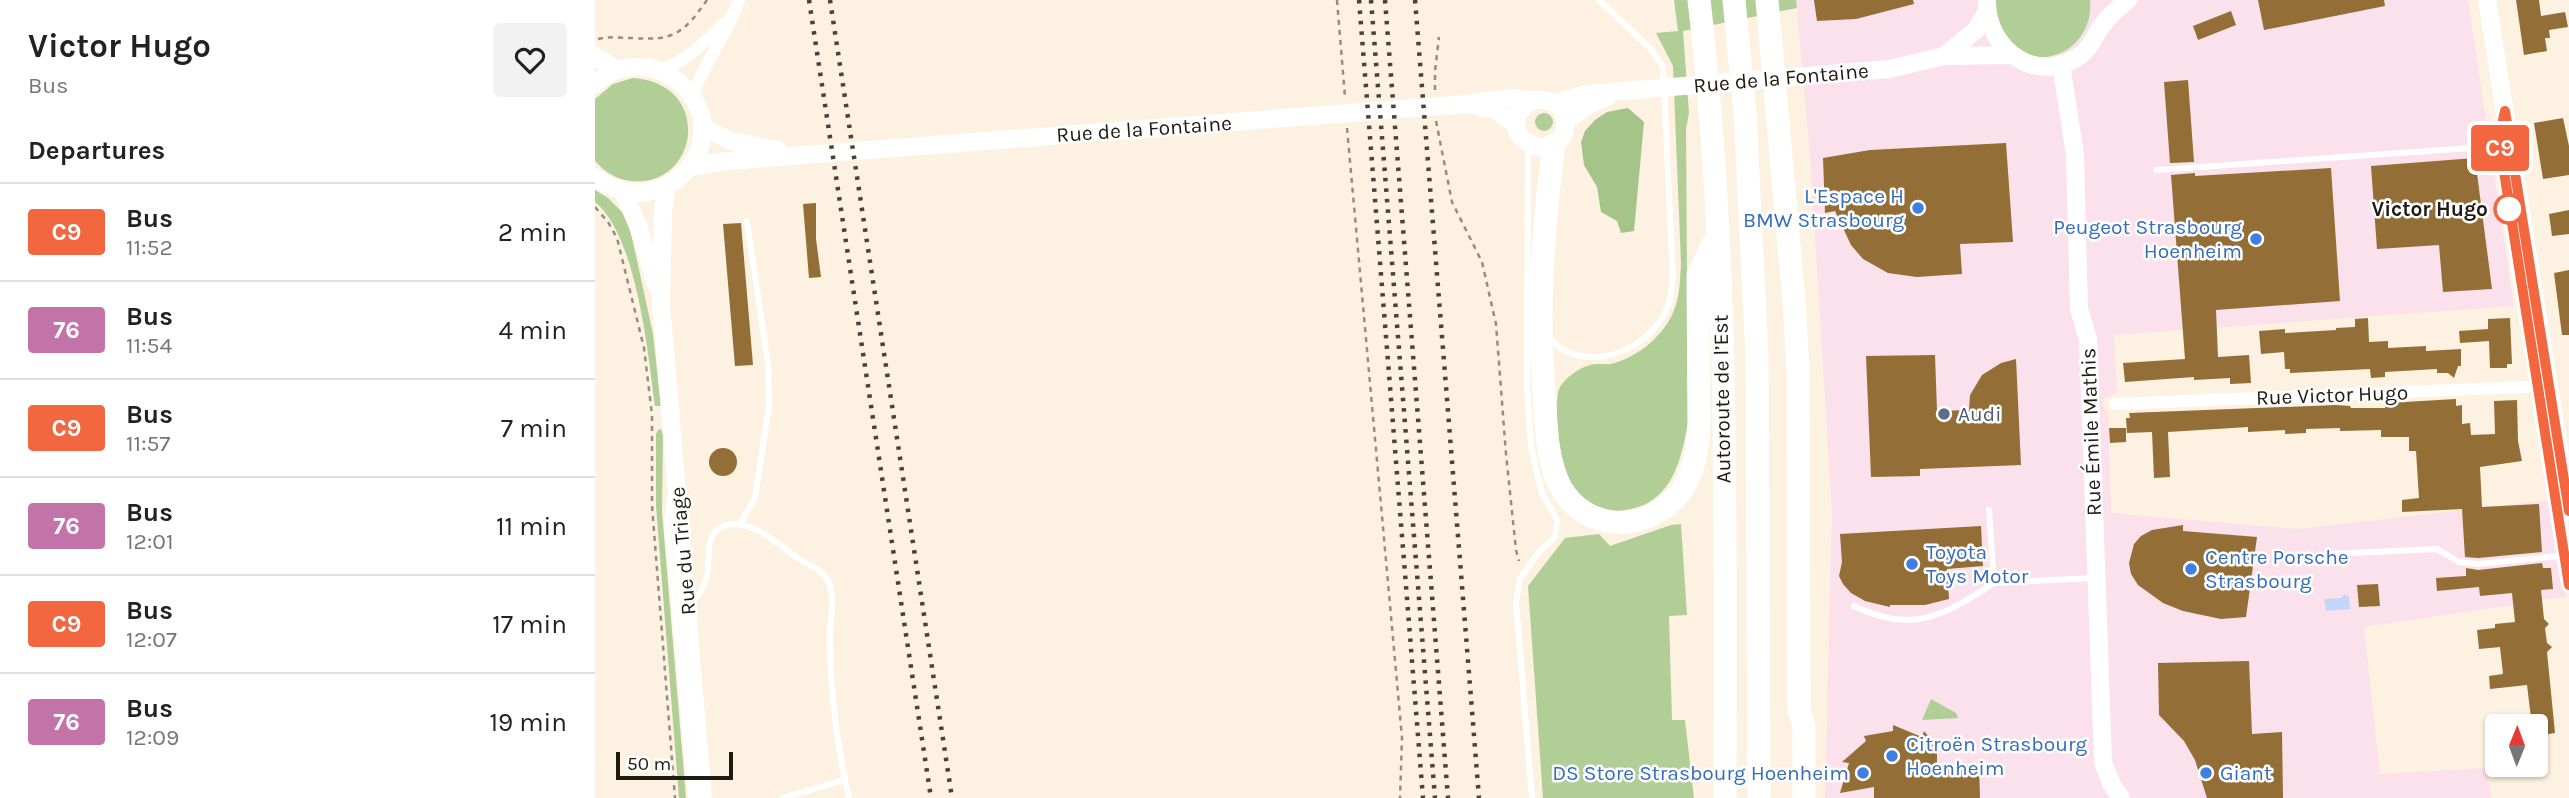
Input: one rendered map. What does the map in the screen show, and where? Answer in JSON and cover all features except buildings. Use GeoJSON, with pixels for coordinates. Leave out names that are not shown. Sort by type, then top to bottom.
{"type":"FeatureCollection","features":[{"type":"Feature","properties":{"kind":"highway","name":"Autoroute de l’Est"},"geometry":{"type":"LineString","coordinates":[[1699,0],[1711,117],[1717,235],[1724,485],[1725,798]]}},
{"type":"Feature","properties":{"kind":"highway","name":"Autoroute de l’Est"},"geometry":{"type":"LineString","coordinates":[[1734,0],[1745,113],[1757,356],[1759,798]]}},
{"type":"Feature","properties":{"kind":"highway"},"geometry":{"type":"LineString","coordinates":[[1767,2],[1798,370],[1799,711],[1795,725],[1792,798]]}},
{"type":"Feature","properties":{"kind":"highway"},"geometry":{"type":"LineString","coordinates":[[1554,144],[1534,330],[1552,464],[1563,493],[1586,514],[1611,523],[1638,520],[1653,515],[1679,494],[1689,478],[1695,461],[1699,426],[1697,275],[1717,235]]}},
{"type":"Feature","properties":{"kind":"highway"},"geometry":{"type":"LineString","coordinates":[[1799,711],[1804,726],[1804,798]]}},
{"type":"Feature","properties":{"kind":"street"},"geometry":{"type":"LineString","coordinates":[[692,96],[700,76],[734,15],[739,0]]}},
{"type":"Feature","properties":{"kind":"street"},"geometry":{"type":"LineString","coordinates":[[2103,23],[2105,0]]}},
{"type":"Feature","properties":{"kind":"street"},"geometry":{"type":"LineString","coordinates":[[2061,64],[2080,55],[2092,43],[2103,23],[2128,0]]}},
{"type":"Feature","properties":{"kind":"street"},"geometry":{"type":"LineString","coordinates":[[2487,0],[2543,386],[2569,511]]}},
{"type":"Feature","properties":{"kind":"street","name":"Rue de la Fontaine"},"geometry":{"type":"LineString","coordinates":[[1987,5],[1992,33],[2004,49],[2020,60],[2039,66],[2061,64]]}},
{"type":"Feature","properties":{"kind":"street","name":"Rue de la Fontaine"},"geometry":{"type":"LineString","coordinates":[[1944,56],[1976,30],[1987,5]]}},
{"type":"Feature","properties":{"kind":"street"},"geometry":{"type":"LineString","coordinates":[[658,70],[687,57],[734,15]]}},
{"type":"Feature","properties":{"kind":"street","name":"Rue de la Fontaine"},"geometry":{"type":"LineString","coordinates":[[690,167],[727,161],[1517,98],[1553,103],[1587,94],[1889,69],[1944,56],[2013,55]]}},
{"type":"Feature","properties":{"kind":"street"},"geometry":{"type":"LineString","coordinates":[[595,56],[617,70]]}},
{"type":"Feature","properties":{"kind":"street","name":"Rue Émile Mathis"},"geometry":{"type":"LineString","coordinates":[[2061,64],[2075,155],[2079,309],[2088,339],[2103,762],[2112,785],[2121,798]]}},
{"type":"Feature","properties":{"kind":"street"},"geometry":{"type":"LineString","coordinates":[[595,84],[617,70],[637,66],[658,70],[677,80],[692,96],[702,127],[699,148],[690,167],[680,179],[666,188],[646,194],[624,193],[607,187],[595,177]]}},
{"type":"Feature","properties":{"kind":"street","name":"Rue de la Fontaine"},"geometry":{"type":"LineString","coordinates":[[1554,144],[1563,134],[1565,122],[1590,104],[1617,92]]}},
{"type":"Feature","properties":{"kind":"street"},"geometry":{"type":"LineString","coordinates":[[1531,101],[1520,111],[1517,125],[1522,139],[1541,148],[1554,144]]}},
{"type":"Feature","properties":{"kind":"street"},"geometry":{"type":"LineString","coordinates":[[1553,103],[1559,107],[1565,122]]}},
{"type":"Feature","properties":{"kind":"street","name":"Rue de la Fontaine"},"geometry":{"type":"LineString","coordinates":[[1465,104],[1495,110],[1517,125]]}},
{"type":"Feature","properties":{"kind":"street","name":"Rue de la Fontaine"},"geometry":{"type":"LineString","coordinates":[[702,127],[731,141],[759,148],[823,154]]}},
{"type":"Feature","properties":{"kind":"street","name":"Rue du Triage"},"geometry":{"type":"LineString","coordinates":[[666,188],[661,304],[703,798]]}},
{"type":"Feature","properties":{"kind":"street","name":"Rue du Triage"},"geometry":{"type":"LineString","coordinates":[[624,193],[638,226],[661,304]]}},
{"type":"Feature","properties":{"kind":"street","name":"Rue Victor Hugo"},"geometry":{"type":"LineString","coordinates":[[2115,404],[2543,386]]}},
{"type":"Feature","properties":{"kind":"lane"},"geometry":{"type":"LineString","coordinates":[[1534,330],[1565,350],[1582,355],[1619,353],[1636,345],[1651,333],[1669,304],[1673,279],[1663,67],[1651,49],[1599,0]]}},
{"type":"Feature","properties":{"kind":"lane"},"geometry":{"type":"LineString","coordinates":[[2505,111],[2499,139],[2543,386],[2569,585]]}},
{"type":"Feature","properties":{"kind":"lane"},"geometry":{"type":"LineString","coordinates":[[1528,144],[1534,330],[1527,386],[1531,447],[1542,493],[1557,520],[1555,537],[1539,552],[1523,575],[1516,601],[1532,798]]}},
{"type":"Feature","properties":{"kind":"lane"},"geometry":{"type":"LineString","coordinates":[[2157,170],[2500,146]]}},
{"type":"Feature","properties":{"kind":"lane"},"geometry":{"type":"LineString","coordinates":[[740,525],[755,498],[768,406],[768,364],[747,221]]}},
{"type":"Feature","properties":{"kind":"lane"},"geometry":{"type":"LineString","coordinates":[[675,466],[667,522],[691,798]]}},
{"type":"Feature","properties":{"kind":"lane"},"geometry":{"type":"LineString","coordinates":[[1989,510],[1994,583]]}},
{"type":"Feature","properties":{"kind":"lane"},"geometry":{"type":"LineString","coordinates":[[688,608],[698,597],[706,579],[711,540],[715,531],[732,525],[740,525],[766,535],[824,575],[829,581],[832,705],[837,746],[849,798]]}},
{"type":"Feature","properties":{"kind":"lane"},"geometry":{"type":"LineString","coordinates":[[2327,554],[2437,549],[2459,562],[2478,564],[2567,555]]}},
{"type":"Feature","properties":{"kind":"lane"},"geometry":{"type":"LineString","coordinates":[[1854,606],[1885,617],[1920,619],[1949,612],[1994,583],[2096,578]]}},
{"type":"Feature","properties":{"kind":"lane"},"geometry":{"type":"LineString","coordinates":[[783,798],[844,780]]}},
{"type":"Feature","properties":{"kind":"path"},"geometry":{"type":"LineString","coordinates":[[595,40],[611,37],[666,38],[680,33],[689,25],[707,0]]}},
{"type":"Feature","properties":{"kind":"path"},"geometry":{"type":"LineString","coordinates":[[1337,0],[1346,108]]}},
{"type":"Feature","properties":{"kind":"path"},"geometry":{"type":"LineString","coordinates":[[1435,95],[1439,37]]}},
{"type":"Feature","properties":{"kind":"path"},"geometry":{"type":"LineString","coordinates":[[1436,120],[1452,202],[1482,262],[1496,324],[1514,537],[1523,575]]}},
{"type":"Feature","properties":{"kind":"path"},"geometry":{"type":"LineString","coordinates":[[1347,122],[1402,738],[1400,798]]}},
{"type":"Feature","properties":{"kind":"path"},"geometry":{"type":"LineString","coordinates":[[595,207],[617,238],[644,348],[652,415],[652,506],[675,798]]}},
{"type":"Feature","properties":{"kind":"shaded area"},"geometry":{"type":"Polygon","coordinates":[[[1796,0],[2468,0],[2514,306],[2114,335],[2117,393],[2103,398],[2104,408],[2108,412],[2111,513],[2297,529],[2550,500],[2566,597],[2364,627],[2380,774],[2485,768],[2491,798],[1825,798],[1832,511],[1810,155],[1796,0]]]}},
{"type":"Feature","properties":{"kind":"green space"},"geometry":{"type":"Polygon","coordinates":[[[1674,0],[1796,0],[1797,8],[1683,31],[1689,113],[1686,129],[1688,422],[1678,463],[1665,487],[1645,504],[1627,510],[1611,511],[1583,499],[1567,482],[1558,434],[1558,395],[1566,380],[1582,368],[1592,364],[1620,361],[1647,346],[1661,332],[1677,303],[1681,263],[1673,66],[1656,33],[1678,31],[1674,0]]]}},
{"type":"Feature","properties":{"kind":"green space"},"geometry":{"type":"Polygon","coordinates":[[[1994,0],[2090,0],[2090,13],[2087,25],[2073,45],[2053,56],[2040,57],[2024,54],[2001,36],[1994,0]]]}},
{"type":"Feature","properties":{"kind":"green space"},"geometry":{"type":"Polygon","coordinates":[[[633,78],[659,84],[676,97],[686,114],[688,134],[683,152],[672,168],[655,179],[621,179],[595,161],[595,99],[613,84],[633,78]]]}},
{"type":"Feature","properties":{"kind":"green space"},"geometry":{"type":"Polygon","coordinates":[[[1628,108],[1644,122],[1634,231],[1621,233],[1617,221],[1601,212],[1597,187],[1584,165],[1581,142],[1585,131],[1595,120],[1607,112],[1628,108]]]}},
{"type":"Feature","properties":{"kind":"green space"},"geometry":{"type":"Polygon","coordinates":[[[1544,113],[1550,116],[1553,122],[1550,128],[1544,131],[1538,128],[1535,122],[1538,116],[1544,113]]]}},
{"type":"Feature","properties":{"kind":"green space"},"geometry":{"type":"Polygon","coordinates":[[[595,190],[623,213],[631,233],[653,334],[661,406],[655,406],[644,328],[631,268],[609,218],[595,202],[595,190]]]}},
{"type":"Feature","properties":{"kind":"green space"},"geometry":{"type":"Polygon","coordinates":[[[661,429],[662,512],[686,798],[679,798],[656,506],[656,434],[661,429]]]}},
{"type":"Feature","properties":{"kind":"green space"},"geometry":{"type":"Polygon","coordinates":[[[1681,524],[1687,615],[1669,616],[1672,720],[1685,720],[1694,798],[1543,798],[1528,586],[1565,538],[1599,534],[1610,546],[1681,524]]]}},
{"type":"Feature","properties":{"kind":"green space"},"geometry":{"type":"Polygon","coordinates":[[[1931,699],[1956,713],[1958,718],[1922,720],[1931,699]]]}},
{"type":"Feature","properties":{"kind":"water"},"geometry":{"type":"Polygon","coordinates":[[[2345,594],[2349,597],[2350,609],[2326,611],[2324,599],[2341,598],[2345,594]]]}},
{"type":"Feature","properties":{"kind":"railway"},"geometry":{"type":"LineString","coordinates":[[809,0],[931,798]]}},
{"type":"Feature","properties":{"kind":"railway"},"geometry":{"type":"LineString","coordinates":[[830,0],[952,798]]}},
{"type":"Feature","properties":{"kind":"railway"},"geometry":{"type":"LineString","coordinates":[[1359,0],[1423,798]]}},
{"type":"Feature","properties":{"kind":"railway"},"geometry":{"type":"LineString","coordinates":[[1371,0],[1435,798]]}},
{"type":"Feature","properties":{"kind":"railway"},"geometry":{"type":"LineString","coordinates":[[1385,0],[1448,798]]}},
{"type":"Feature","properties":{"kind":"railway"},"geometry":{"type":"LineString","coordinates":[[1415,0],[1479,798]]}},
{"type":"Feature","properties":{"kind":"bus line","name":"C9"},"geometry":{"type":"LineString","coordinates":[[2569,511],[2505,111],[2499,139],[2569,585]]}},
{"type":"Feature","properties":{"kind":"place","name":"L'Espace H BMW Strasbourg"},"geometry":{"type":"Point","coordinates":[1918,208]}},
{"type":"Feature","properties":{"kind":"place","name":"Victor Hugo"},"geometry":{"type":"Point","coordinates":[2509,209]}},
{"type":"Feature","properties":{"kind":"place","name":"Peugeot Strasbourg Hoenheim"},"geometry":{"type":"Point","coordinates":[2256,239]}},
{"type":"Feature","properties":{"kind":"place","name":"Audi"},"geometry":{"type":"Point","coordinates":[1944,414]}},
{"type":"Feature","properties":{"kind":"place","name":"Toyota Toys Motor"},"geometry":{"type":"Point","coordinates":[1912,564]}},
{"type":"Feature","properties":{"kind":"place","name":"Centre Porsche Strasbourg"},"geometry":{"type":"Point","coordinates":[2191,569]}},
{"type":"Feature","properties":{"kind":"place","name":"Citroën Strasbourg Hoenheim"},"geometry":{"type":"Point","coordinates":[1892,756]}},
{"type":"Feature","properties":{"kind":"place","name":"DS Store Strasbourg Hoenheim"},"geometry":{"type":"Point","coordinates":[1863,773]}},
{"type":"Feature","properties":{"kind":"place","name":"Giant"},"geometry":{"type":"Point","coordinates":[2206,773]}}]}
